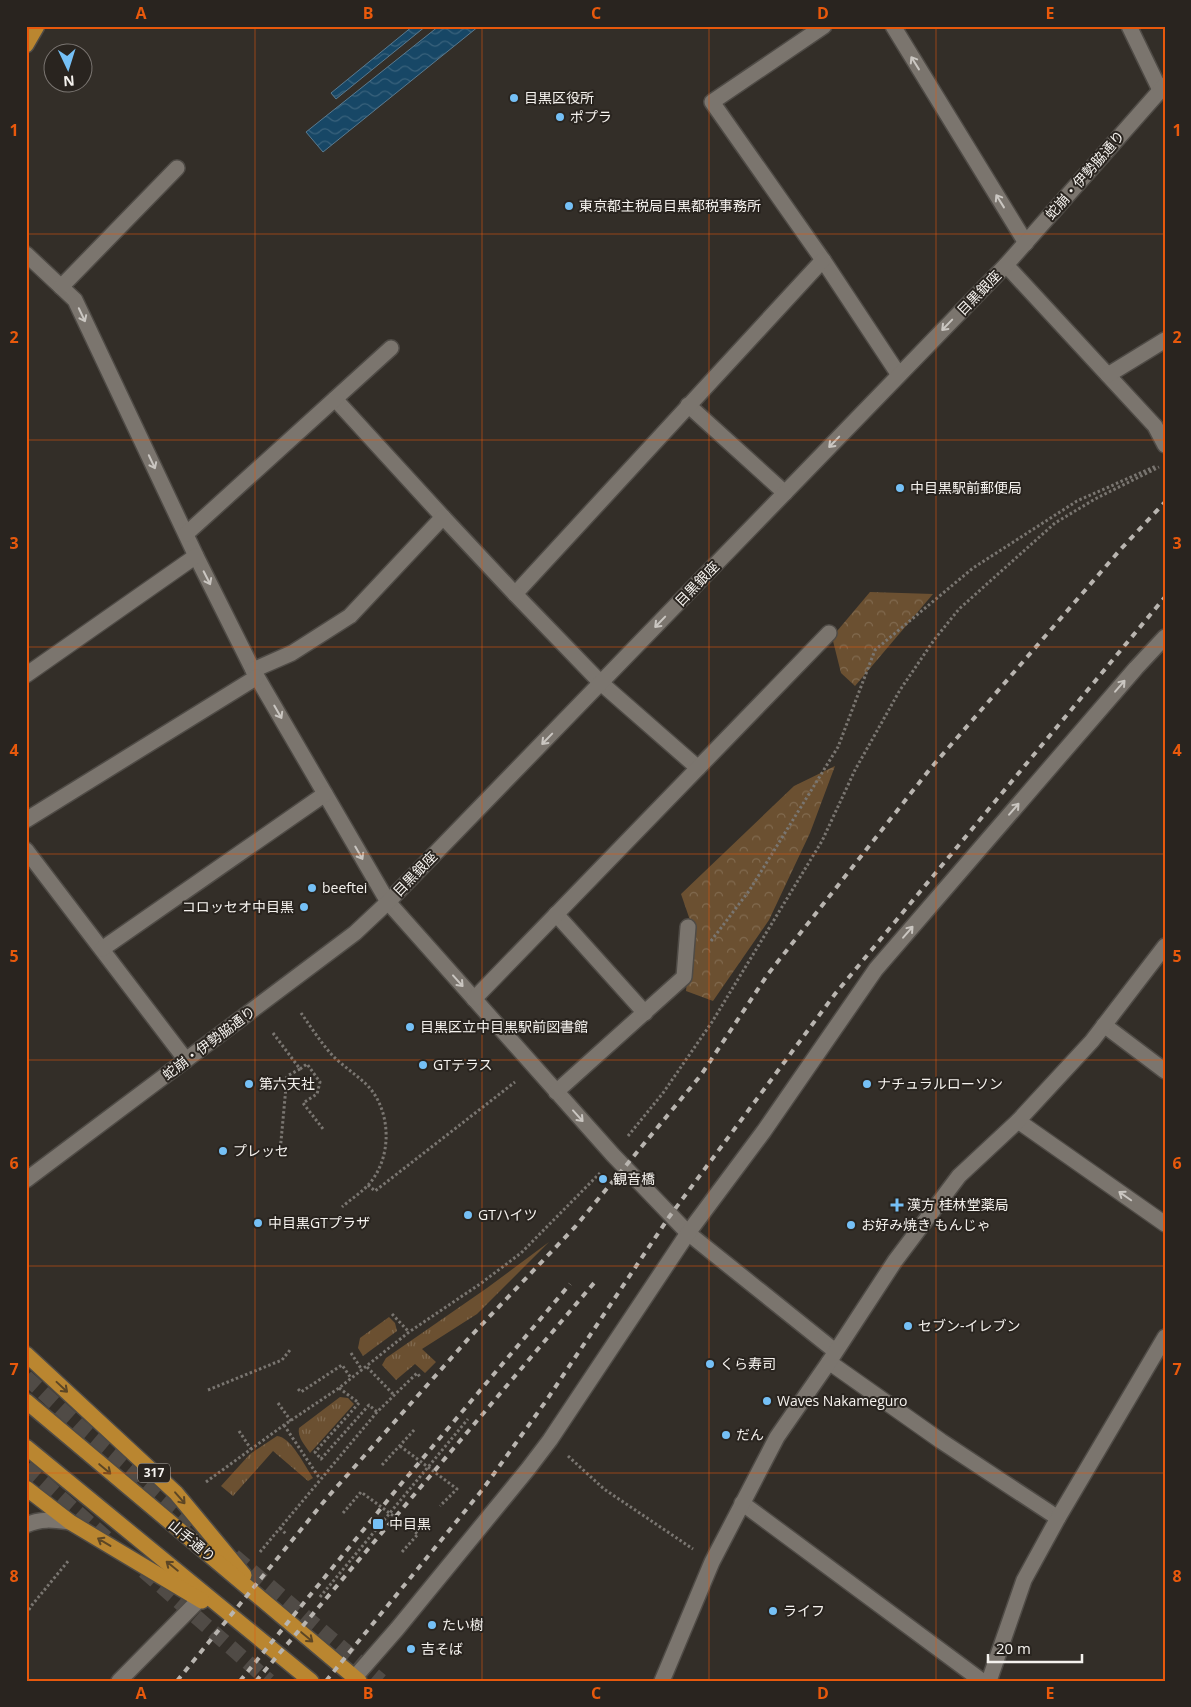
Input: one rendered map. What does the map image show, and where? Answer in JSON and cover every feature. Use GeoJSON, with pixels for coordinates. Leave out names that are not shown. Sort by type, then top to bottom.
{"type":"FeatureCollection","features":[{"type":"Feature","properties":{"kind":"main road"},"geometry":{"type":"LineString","coordinates":[[26,45],[37,26]]}},
{"type":"Feature","properties":{"kind":"main road","name":"317"},"geometry":{"type":"LineString","coordinates":[[26,1354],[176,1493],[270,1605]]}},
{"type":"Feature","properties":{"kind":"main road","name":"山手通り"},"geometry":{"type":"LineString","coordinates":[[26,1401],[357,1679]]}},
{"type":"Feature","properties":{"kind":"main road"},"geometry":{"type":"LineString","coordinates":[[26,1447],[310,1681]]}},
{"type":"Feature","properties":{"kind":"main road"},"geometry":{"type":"LineString","coordinates":[[26,1488],[70,1522],[250,1630]]}},
{"type":"Feature","properties":{"kind":"street"},"geometry":{"type":"LineString","coordinates":[[824,26],[712,102],[823,260],[900,375]]}},
{"type":"Feature","properties":{"kind":"street"},"geometry":{"type":"LineString","coordinates":[[893,26],[1026,243]]}},
{"type":"Feature","properties":{"kind":"street"},"geometry":{"type":"LineString","coordinates":[[1129,26],[1162,88]]}},
{"type":"Feature","properties":{"kind":"street","name":"蛇崩・伊勢脇通り"},"geometry":{"type":"LineString","coordinates":[[1006,265],[1162,88]]}},
{"type":"Feature","properties":{"kind":"street"},"geometry":{"type":"LineString","coordinates":[[61,287],[177,168]]}},
{"type":"Feature","properties":{"kind":"street"},"geometry":{"type":"LineString","coordinates":[[26,254],[75,300],[196,556],[255,674],[388,902],[613,1156],[688,1233],[832,1356],[941,1441],[1058,1518]]}},
{"type":"Feature","properties":{"kind":"street"},"geometry":{"type":"LineString","coordinates":[[515,594],[823,260]]}},
{"type":"Feature","properties":{"kind":"street"},"geometry":{"type":"LineString","coordinates":[[1006,265],[1155,426],[1165,445]]}},
{"type":"Feature","properties":{"kind":"street","name":"目黒銀座"},"geometry":{"type":"LineString","coordinates":[[388,902],[1006,265]]}},
{"type":"Feature","properties":{"kind":"street"},"geometry":{"type":"LineString","coordinates":[[1108,375],[1165,340]]}},
{"type":"Feature","properties":{"kind":"street"},"geometry":{"type":"LineString","coordinates":[[186,534],[391,348]]}},
{"type":"Feature","properties":{"kind":"street"},"geometry":{"type":"LineString","coordinates":[[335,399],[515,594],[601,683],[698,768]]}},
{"type":"Feature","properties":{"kind":"street"},"geometry":{"type":"LineString","coordinates":[[688,405],[785,493]]}},
{"type":"Feature","properties":{"kind":"street"},"geometry":{"type":"LineString","coordinates":[[26,820],[255,674],[350,616],[443,517]]}},
{"type":"Feature","properties":{"kind":"street"},"geometry":{"type":"LineString","coordinates":[[26,675],[196,556]]}},
{"type":"Feature","properties":{"kind":"street"},"geometry":{"type":"LineString","coordinates":[[474,999],[829,633]]}},
{"type":"Feature","properties":{"kind":"street"},"geometry":{"type":"LineString","coordinates":[[357,1679],[550,1440],[688,1233],[764,1131],[876,969],[1136,668],[1165,637]]}},
{"type":"Feature","properties":{"kind":"street"},"geometry":{"type":"LineString","coordinates":[[102,949],[325,794]]}},
{"type":"Feature","properties":{"kind":"street"},"geometry":{"type":"LineString","coordinates":[[26,850],[186,1060]]}},
{"type":"Feature","properties":{"kind":"street","name":"蛇崩・伊勢脇通り"},"geometry":{"type":"LineString","coordinates":[[26,1180],[355,933],[388,902]]}},
{"type":"Feature","properties":{"kind":"street"},"geometry":{"type":"LineString","coordinates":[[556,914],[645,1013]]}},
{"type":"Feature","properties":{"kind":"street"},"geometry":{"type":"LineString","coordinates":[[556,1092],[684,978],[688,928]]}},
{"type":"Feature","properties":{"kind":"street"},"geometry":{"type":"LineString","coordinates":[[662,1681],[712,1562],[777,1437],[895,1261],[959,1176],[1018,1122],[1092,1041],[1165,946]]}},
{"type":"Feature","properties":{"kind":"street"},"geometry":{"type":"LineString","coordinates":[[1104,1025],[1165,1071]]}},
{"type":"Feature","properties":{"kind":"street"},"geometry":{"type":"LineString","coordinates":[[1018,1122],[1165,1224]]}},
{"type":"Feature","properties":{"kind":"street"},"geometry":{"type":"LineString","coordinates":[[989,1681],[1024,1580],[1058,1518],[1165,1337]]}},
{"type":"Feature","properties":{"kind":"street"},"geometry":{"type":"LineString","coordinates":[[742,1503],[982,1681]]}},
{"type":"Feature","properties":{"kind":"street"},"geometry":{"type":"LineString","coordinates":[[26,1525],[35,1521],[70,1522]]}},
{"type":"Feature","properties":{"kind":"street"},"geometry":{"type":"LineString","coordinates":[[119,1681],[200,1599]]}},
{"type":"Feature","properties":{"kind":"path"},"geometry":{"type":"LineString","coordinates":[[707,946],[749,890],[838,746],[875,650],[973,568],[1077,501],[1165,464]]}},
{"type":"Feature","properties":{"kind":"path"},"geometry":{"type":"LineString","coordinates":[[206,1482],[284,1425],[339,1388],[409,1332],[480,1284],[521,1253],[598,1176],[663,1093],[712,1022],[822,841],[855,770],[900,690],[934,640],[960,610],[1055,522],[1095,499],[1165,464]]}},
{"type":"Feature","properties":{"kind":"path"},"geometry":{"type":"LineString","coordinates":[[301,1013],[332,1055],[368,1086],[378,1102],[385,1119],[386,1146],[378,1171],[368,1185],[342,1206]]}},
{"type":"Feature","properties":{"kind":"path"},"geometry":{"type":"LineString","coordinates":[[274,1033],[300,1069]]}},
{"type":"Feature","properties":{"kind":"path"},"geometry":{"type":"LineString","coordinates":[[280,1152],[288,1076],[307,1064],[320,1082],[318,1094],[303,1103],[323,1129]]}},
{"type":"Feature","properties":{"kind":"path"},"geometry":{"type":"LineString","coordinates":[[368,1185],[376,1191],[515,1082]]}},
{"type":"Feature","properties":{"kind":"path"},"geometry":{"type":"LineString","coordinates":[[392,1314],[409,1332]]}},
{"type":"Feature","properties":{"kind":"path"},"geometry":{"type":"LineString","coordinates":[[208,1390],[282,1360],[290,1350]]}},
{"type":"Feature","properties":{"kind":"path"},"geometry":{"type":"LineString","coordinates":[[351,1353],[362,1370]]}},
{"type":"Feature","properties":{"kind":"path"},"geometry":{"type":"LineString","coordinates":[[298,1389],[301,1392],[342,1365],[351,1378]]}},
{"type":"Feature","properties":{"kind":"path"},"geometry":{"type":"LineString","coordinates":[[367,1367],[394,1395]]}},
{"type":"Feature","properties":{"kind":"path"},"geometry":{"type":"LineString","coordinates":[[260,1552],[377,1412],[416,1373],[421,1378]]}},
{"type":"Feature","properties":{"kind":"path"},"geometry":{"type":"LineString","coordinates":[[339,1388],[359,1403],[315,1452],[321,1459],[369,1405],[377,1412]]}},
{"type":"Feature","properties":{"kind":"path"},"geometry":{"type":"LineString","coordinates":[[278,1403],[291,1421]]}},
{"type":"Feature","properties":{"kind":"path"},"geometry":{"type":"LineString","coordinates":[[320,1597],[468,1419]]}},
{"type":"Feature","properties":{"kind":"path"},"geometry":{"type":"LineString","coordinates":[[284,1425],[320,1479]]}},
{"type":"Feature","properties":{"kind":"path"},"geometry":{"type":"LineString","coordinates":[[382,1465],[415,1429]]}},
{"type":"Feature","properties":{"kind":"path"},"geometry":{"type":"LineString","coordinates":[[239,1431],[251,1449]]}},
{"type":"Feature","properties":{"kind":"path"},"geometry":{"type":"LineString","coordinates":[[550,1440],[604,1489],[712,1562]]}},
{"type":"Feature","properties":{"kind":"path"},"geometry":{"type":"LineString","coordinates":[[400,1446],[457,1489],[440,1506]]}},
{"type":"Feature","properties":{"kind":"path"},"geometry":{"type":"LineString","coordinates":[[343,1513],[361,1492],[418,1534],[402,1552]]}},
{"type":"Feature","properties":{"kind":"path"},"geometry":{"type":"LineString","coordinates":[[280,1528],[287,1535]]}},
{"type":"Feature","properties":{"kind":"path"},"geometry":{"type":"LineString","coordinates":[[26,1614],[69,1560]]}},
{"type":"Feature","properties":{"kind":"green space"},"geometry":{"type":"Polygon","coordinates":[[[870,592],[933,594],[855,686],[841,673],[832,637],[870,592]]]}},
{"type":"Feature","properties":{"kind":"green space"},"geometry":{"type":"Polygon","coordinates":[[[835,766],[810,833],[769,920],[713,1001],[686,991],[692,926],[681,894],[794,786],[835,766]]]}},
{"type":"Feature","properties":{"kind":"green space"},"geometry":{"type":"Polygon","coordinates":[[[549,1242],[477,1314],[422,1349],[436,1362],[425,1373],[415,1364],[396,1380],[382,1365],[386,1358],[487,1288],[549,1242]]]}},
{"type":"Feature","properties":{"kind":"green space"},"geometry":{"type":"Polygon","coordinates":[[[389,1317],[395,1323],[397,1331],[363,1356],[358,1348],[360,1338],[389,1317]]]}},
{"type":"Feature","properties":{"kind":"green space"},"geometry":{"type":"Polygon","coordinates":[[[340,1397],[348,1398],[354,1404],[310,1453],[300,1438],[299,1428],[340,1397]]]}},
{"type":"Feature","properties":{"kind":"green space"},"geometry":{"type":"Polygon","coordinates":[[[277,1436],[287,1441],[313,1478],[308,1481],[273,1451],[233,1496],[221,1486],[250,1454],[277,1436]]]}},
{"type":"Feature","properties":{"kind":"water"},"geometry":{"type":"Polygon","coordinates":[[[413,26],[426,26],[336,99],[331,93],[413,26]]]}},
{"type":"Feature","properties":{"kind":"water"},"geometry":{"type":"Polygon","coordinates":[[[439,26],[479,26],[323,152],[306,132],[439,26]]]}},
{"type":"Feature","properties":{"kind":"tunnel"},"geometry":{"type":"LineString","coordinates":[[26,1377],[83,1429],[199,1527]]}},
{"type":"Feature","properties":{"kind":"tunnel"},"geometry":{"type":"LineString","coordinates":[[26,1467],[112,1543]]}},
{"type":"Feature","properties":{"kind":"tunnel"},"geometry":{"type":"LineString","coordinates":[[234,1556],[381,1681]]}},
{"type":"Feature","properties":{"kind":"tunnel"},"geometry":{"type":"LineString","coordinates":[[144,1571],[269,1681]]}},
{"type":"Feature","properties":{"kind":"railway"},"geometry":{"type":"LineString","coordinates":[[177,1681],[326,1499],[469,1338],[575,1227],[701,1075],[768,974],[930,769],[1120,550],[1165,502]]}},
{"type":"Feature","properties":{"kind":"railway"},"geometry":{"type":"LineString","coordinates":[[326,1681],[483,1489],[546,1401],[669,1217],[835,994],[1165,597]]}},
{"type":"Feature","properties":{"kind":"railway"},"geometry":{"type":"LineString","coordinates":[[256,1681],[594,1283]]}},
{"type":"Feature","properties":{"kind":"railway"},"geometry":{"type":"LineString","coordinates":[[240,1681],[396,1490],[570,1284]]}},
{"type":"Feature","properties":{"kind":"place","name":"目黒区役所"},"geometry":{"type":"Point","coordinates":[514,98]}},
{"type":"Feature","properties":{"kind":"place","name":"ポプラ"},"geometry":{"type":"Point","coordinates":[560,117]}},
{"type":"Feature","properties":{"kind":"place","name":"東京都主税局目黒都税事務所"},"geometry":{"type":"Point","coordinates":[569,206]}},
{"type":"Feature","properties":{"kind":"place","name":"中目黒駅前郵便局"},"geometry":{"type":"Point","coordinates":[900,488]}},
{"type":"Feature","properties":{"kind":"place","name":"beeftei"},"geometry":{"type":"Point","coordinates":[312,888]}},
{"type":"Feature","properties":{"kind":"place","name":"コロッセオ中目黒"},"geometry":{"type":"Point","coordinates":[304,907]}},
{"type":"Feature","properties":{"kind":"place","name":"目黒区立中目黒駅前図書館"},"geometry":{"type":"Point","coordinates":[410,1027]}},
{"type":"Feature","properties":{"kind":"place","name":"GTテラス"},"geometry":{"type":"Point","coordinates":[423,1065]}},
{"type":"Feature","properties":{"kind":"place","name":"第六天社"},"geometry":{"type":"Point","coordinates":[249,1084]}},
{"type":"Feature","properties":{"kind":"place","name":"ナチュラルローソン"},"geometry":{"type":"Point","coordinates":[867,1084]}},
{"type":"Feature","properties":{"kind":"place","name":"プレッセ"},"geometry":{"type":"Point","coordinates":[223,1151]}},
{"type":"Feature","properties":{"kind":"place","name":"観音橋"},"geometry":{"type":"Point","coordinates":[603,1179]}},
{"type":"Feature","properties":{"kind":"place","name":"漢方 桂林堂薬局"},"geometry":{"type":"Point","coordinates":[897,1205]}},
{"type":"Feature","properties":{"kind":"place","name":"GTハイツ"},"geometry":{"type":"Point","coordinates":[468,1215]}},
{"type":"Feature","properties":{"kind":"place","name":"中目黒GTプラザ"},"geometry":{"type":"Point","coordinates":[258,1223]}},
{"type":"Feature","properties":{"kind":"place","name":"お好み焼き もんじゃ"},"geometry":{"type":"Point","coordinates":[851,1225]}},
{"type":"Feature","properties":{"kind":"place","name":"セブン-イレブン"},"geometry":{"type":"Point","coordinates":[908,1326]}},
{"type":"Feature","properties":{"kind":"place","name":"くら寿司"},"geometry":{"type":"Point","coordinates":[710,1364]}},
{"type":"Feature","properties":{"kind":"place","name":"Waves Nakameguro"},"geometry":{"type":"Point","coordinates":[767,1401]}},
{"type":"Feature","properties":{"kind":"place","name":"だん"},"geometry":{"type":"Point","coordinates":[726,1435]}},
{"type":"Feature","properties":{"kind":"place","name":"中目黒"},"geometry":{"type":"Point","coordinates":[378,1524]}},
{"type":"Feature","properties":{"kind":"place","name":"ライフ"},"geometry":{"type":"Point","coordinates":[773,1611]}},
{"type":"Feature","properties":{"kind":"place","name":"たい樹"},"geometry":{"type":"Point","coordinates":[432,1625]}},
{"type":"Feature","properties":{"kind":"place","name":"吉そば"},"geometry":{"type":"Point","coordinates":[411,1649]}}]}
